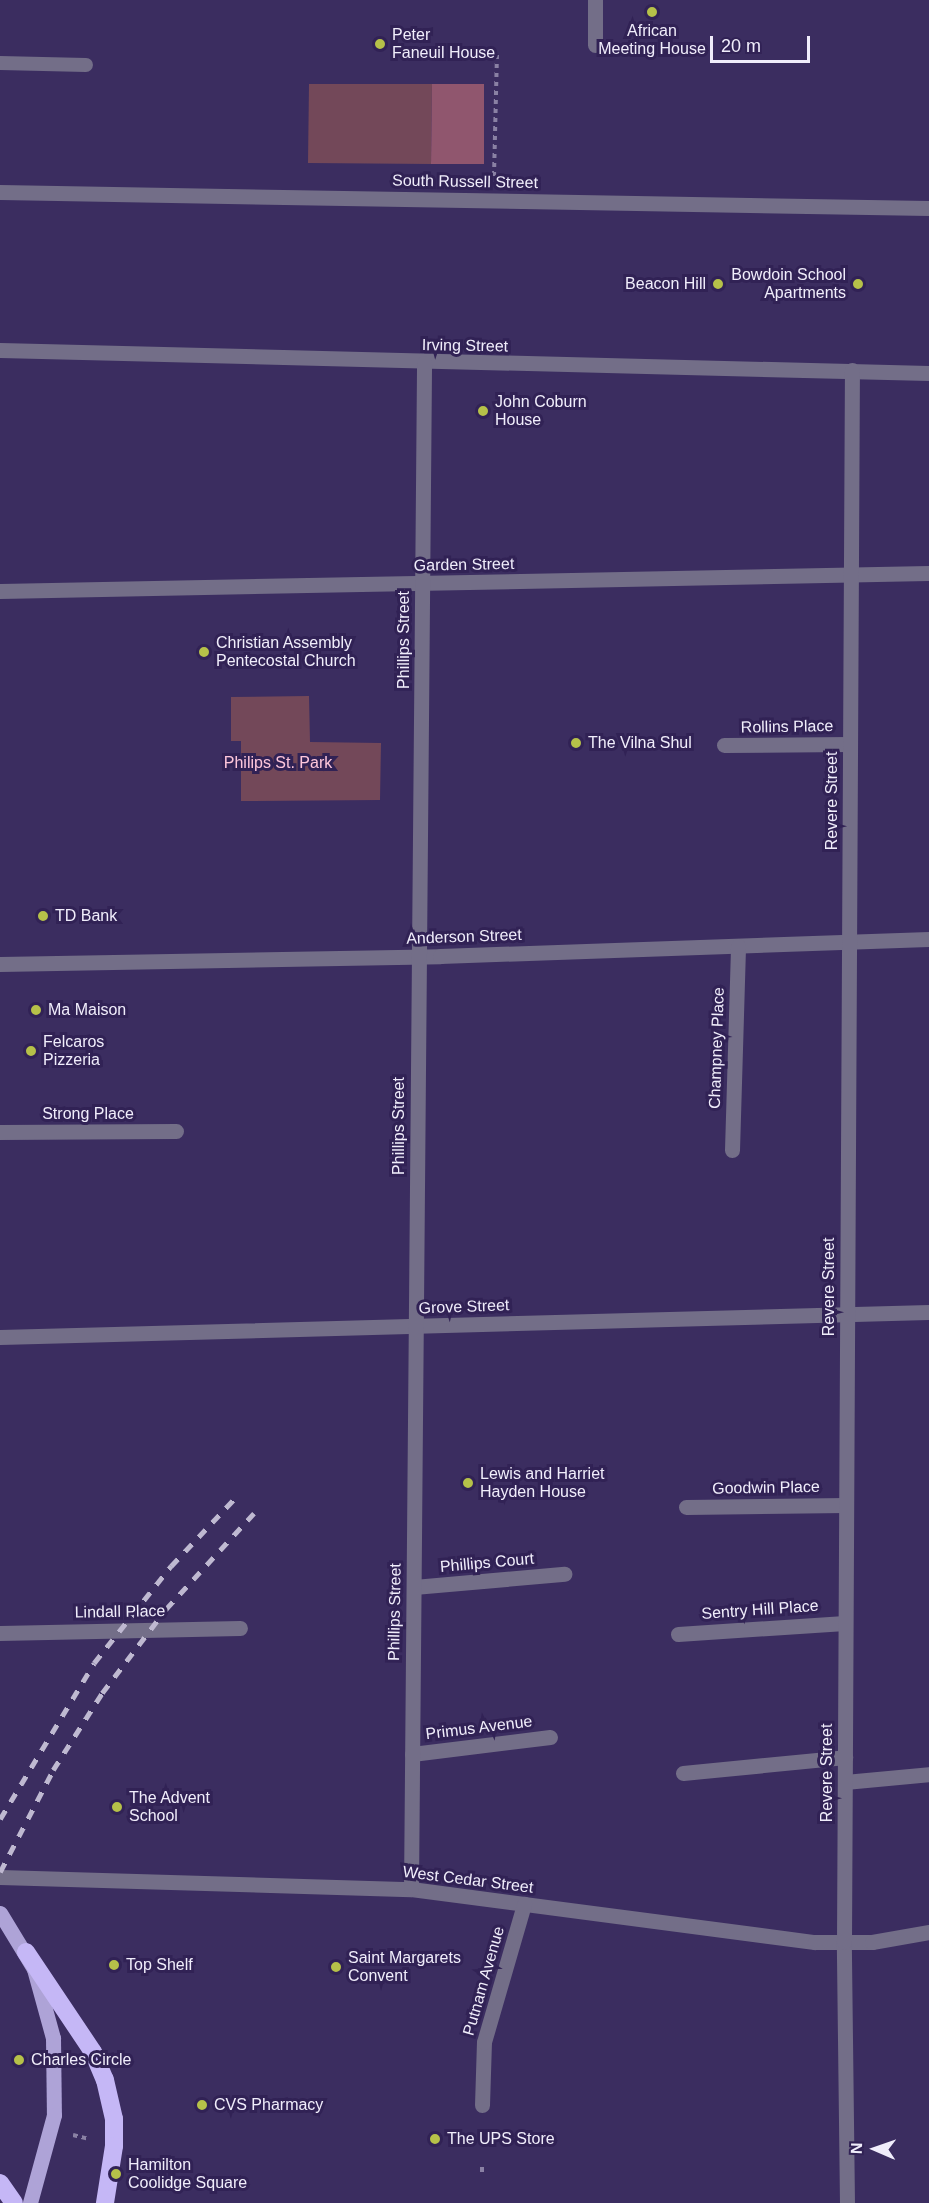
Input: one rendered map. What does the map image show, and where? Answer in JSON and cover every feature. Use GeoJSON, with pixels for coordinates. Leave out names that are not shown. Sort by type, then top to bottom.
{"type":"FeatureCollection","features":[{"type":"Feature","properties":{"kind":"highway"},"geometry":{"type":"LineString","coordinates":[[26,1952],[93,2052],[105,2080],[114,2119],[114,2146],[105,2203]]}},
{"type":"Feature","properties":{"kind":"highway"},"geometry":{"type":"LineString","coordinates":[[0,2183],[14,2203]]}},
{"type":"Feature","properties":{"kind":"main road"},"geometry":{"type":"LineString","coordinates":[[0,1912],[26,1952],[45,1996],[55,2074],[50,2139],[30,2203]]}},
{"type":"Feature","properties":{"kind":"street"},"geometry":{"type":"LineString","coordinates":[[595,0],[595,45]]}},
{"type":"Feature","properties":{"kind":"street","name":"South Russell Street"},"geometry":{"type":"LineString","coordinates":[[0,192],[929,208]]}},
{"type":"Feature","properties":{"kind":"street","name":"Irving Street"},"geometry":{"type":"LineString","coordinates":[[0,350],[424,363],[929,373]]}},
{"type":"Feature","properties":{"kind":"street","name":"Phillips Street"},"geometry":{"type":"LineString","coordinates":[[411,1889],[424,363]]}},
{"type":"Feature","properties":{"kind":"street","name":"Revere Street"},"geometry":{"type":"LineString","coordinates":[[847,2203],[844,1942],[852,370]]}},
{"type":"Feature","properties":{"kind":"street","name":"Garden Street"},"geometry":{"type":"LineString","coordinates":[[0,591],[929,573]]}},
{"type":"Feature","properties":{"kind":"street","name":"Rollins Place"},"geometry":{"type":"LineString","coordinates":[[724,745],[850,744]]}},
{"type":"Feature","properties":{"kind":"street","name":"Anderson Street"},"geometry":{"type":"LineString","coordinates":[[0,964],[419,957],[849,940],[929,939]]}},
{"type":"Feature","properties":{"kind":"street","name":"Champney Place"},"geometry":{"type":"LineString","coordinates":[[732,1150],[738,946]]}},
{"type":"Feature","properties":{"kind":"street","name":"Strong Place"},"geometry":{"type":"LineString","coordinates":[[0,1132],[176,1131]]}},
{"type":"Feature","properties":{"kind":"street","name":"Grove Street"},"geometry":{"type":"LineString","coordinates":[[0,1337],[847,1312],[929,1312]]}},
{"type":"Feature","properties":{"kind":"street","name":"Goodwin Place"},"geometry":{"type":"LineString","coordinates":[[686,1507],[846,1505]]}},
{"type":"Feature","properties":{"kind":"street","name":"Phillips Court"},"geometry":{"type":"LineString","coordinates":[[414,1587],[564,1574]]}},
{"type":"Feature","properties":{"kind":"street","name":"Sentry Hill Place"},"geometry":{"type":"LineString","coordinates":[[678,1634],[845,1623]]}},
{"type":"Feature","properties":{"kind":"street","name":"Lindall Place"},"geometry":{"type":"LineString","coordinates":[[0,1633],[240,1628]]}},
{"type":"Feature","properties":{"kind":"street","name":"Primus Avenue"},"geometry":{"type":"LineString","coordinates":[[412,1754],[550,1737]]}},
{"type":"Feature","properties":{"kind":"street"},"geometry":{"type":"LineString","coordinates":[[683,1773],[845,1757]]}},
{"type":"Feature","properties":{"kind":"street"},"geometry":{"type":"LineString","coordinates":[[845,1782],[929,1774]]}},
{"type":"Feature","properties":{"kind":"street","name":"West Cedar Street"},"geometry":{"type":"LineString","coordinates":[[0,1877],[411,1889],[815,1942],[872,1942],[929,1932]]}},
{"type":"Feature","properties":{"kind":"street","name":"Putnam Avenue"},"geometry":{"type":"LineString","coordinates":[[482,2104],[484,2042],[524,1904]]}},
{"type":"Feature","properties":{"kind":"lane"},"geometry":{"type":"LineString","coordinates":[[0,63],[86,65]]}},
{"type":"Feature","properties":{"kind":"path"},"geometry":{"type":"LineString","coordinates":[[494,189],[497,55]]}},
{"type":"Feature","properties":{"kind":"path"},"geometry":{"type":"LineString","coordinates":[[70,2134],[90,2140]]}},
{"type":"Feature","properties":{"kind":"path"},"geometry":{"type":"LineString","coordinates":[[482,2172],[483,2164]]}},
{"type":"Feature","properties":{"kind":"green space"},"geometry":{"type":"Polygon","coordinates":[[[309,84],[432,84],[431,164],[308,163],[309,84]]]}},
{"type":"Feature","properties":{"kind":"green space","name":"Philips St. Park"},"geometry":{"type":"Polygon","coordinates":[[[309,696],[310,742],[381,743],[380,800],[241,801],[241,741],[231,741],[231,697],[309,696]]]}},
{"type":"Feature","properties":{"kind":"shaded area"},"geometry":{"type":"Polygon","coordinates":[[[432,84],[484,84],[484,164],[431,164],[432,84]]]}},
{"type":"Feature","properties":{"kind":"railway"},"geometry":{"type":"LineString","coordinates":[[0,1819],[94,1663],[171,1566],[237,1496]]}},
{"type":"Feature","properties":{"kind":"railway"},"geometry":{"type":"LineString","coordinates":[[0,1872],[53,1770],[102,1693],[166,1609],[254,1513]]}},
{"type":"Feature","properties":{"kind":"place","name":"African Meeting House"},"geometry":{"type":"Point","coordinates":[652,12]}},
{"type":"Feature","properties":{"kind":"place","name":"Peter Faneuil House"},"geometry":{"type":"Point","coordinates":[380,44]}},
{"type":"Feature","properties":{"kind":"place","name":"Beacon Hill"},"geometry":{"type":"Point","coordinates":[718,284]}},
{"type":"Feature","properties":{"kind":"place","name":"Bowdoin School Apartments"},"geometry":{"type":"Point","coordinates":[858,284]}},
{"type":"Feature","properties":{"kind":"place","name":"John Coburn House"},"geometry":{"type":"Point","coordinates":[483,411]}},
{"type":"Feature","properties":{"kind":"place","name":"Christian Assembly Pentecostal Church"},"geometry":{"type":"Point","coordinates":[204,652]}},
{"type":"Feature","properties":{"kind":"place","name":"The Vilna Shul"},"geometry":{"type":"Point","coordinates":[576,743]}},
{"type":"Feature","properties":{"kind":"place","name":"TD Bank"},"geometry":{"type":"Point","coordinates":[43,916]}},
{"type":"Feature","properties":{"kind":"place","name":"Ma Maison"},"geometry":{"type":"Point","coordinates":[36,1010]}},
{"type":"Feature","properties":{"kind":"place","name":"Felcaros Pizzeria"},"geometry":{"type":"Point","coordinates":[31,1051]}},
{"type":"Feature","properties":{"kind":"place","name":"Lewis and Harriet Hayden House"},"geometry":{"type":"Point","coordinates":[468,1483]}},
{"type":"Feature","properties":{"kind":"place","name":"The Advent School"},"geometry":{"type":"Point","coordinates":[117,1807]}},
{"type":"Feature","properties":{"kind":"place","name":"Top Shelf"},"geometry":{"type":"Point","coordinates":[114,1965]}},
{"type":"Feature","properties":{"kind":"place","name":"Saint Margarets Convent"},"geometry":{"type":"Point","coordinates":[336,1967]}},
{"type":"Feature","properties":{"kind":"place","name":"Charles Circle"},"geometry":{"type":"Point","coordinates":[19,2060]}},
{"type":"Feature","properties":{"kind":"place","name":"CVS Pharmacy"},"geometry":{"type":"Point","coordinates":[202,2105]}},
{"type":"Feature","properties":{"kind":"place","name":"The UPS Store"},"geometry":{"type":"Point","coordinates":[435,2139]}},
{"type":"Feature","properties":{"kind":"place","name":"Hamilton Coolidge Square"},"geometry":{"type":"Point","coordinates":[116,2174]}}]}
